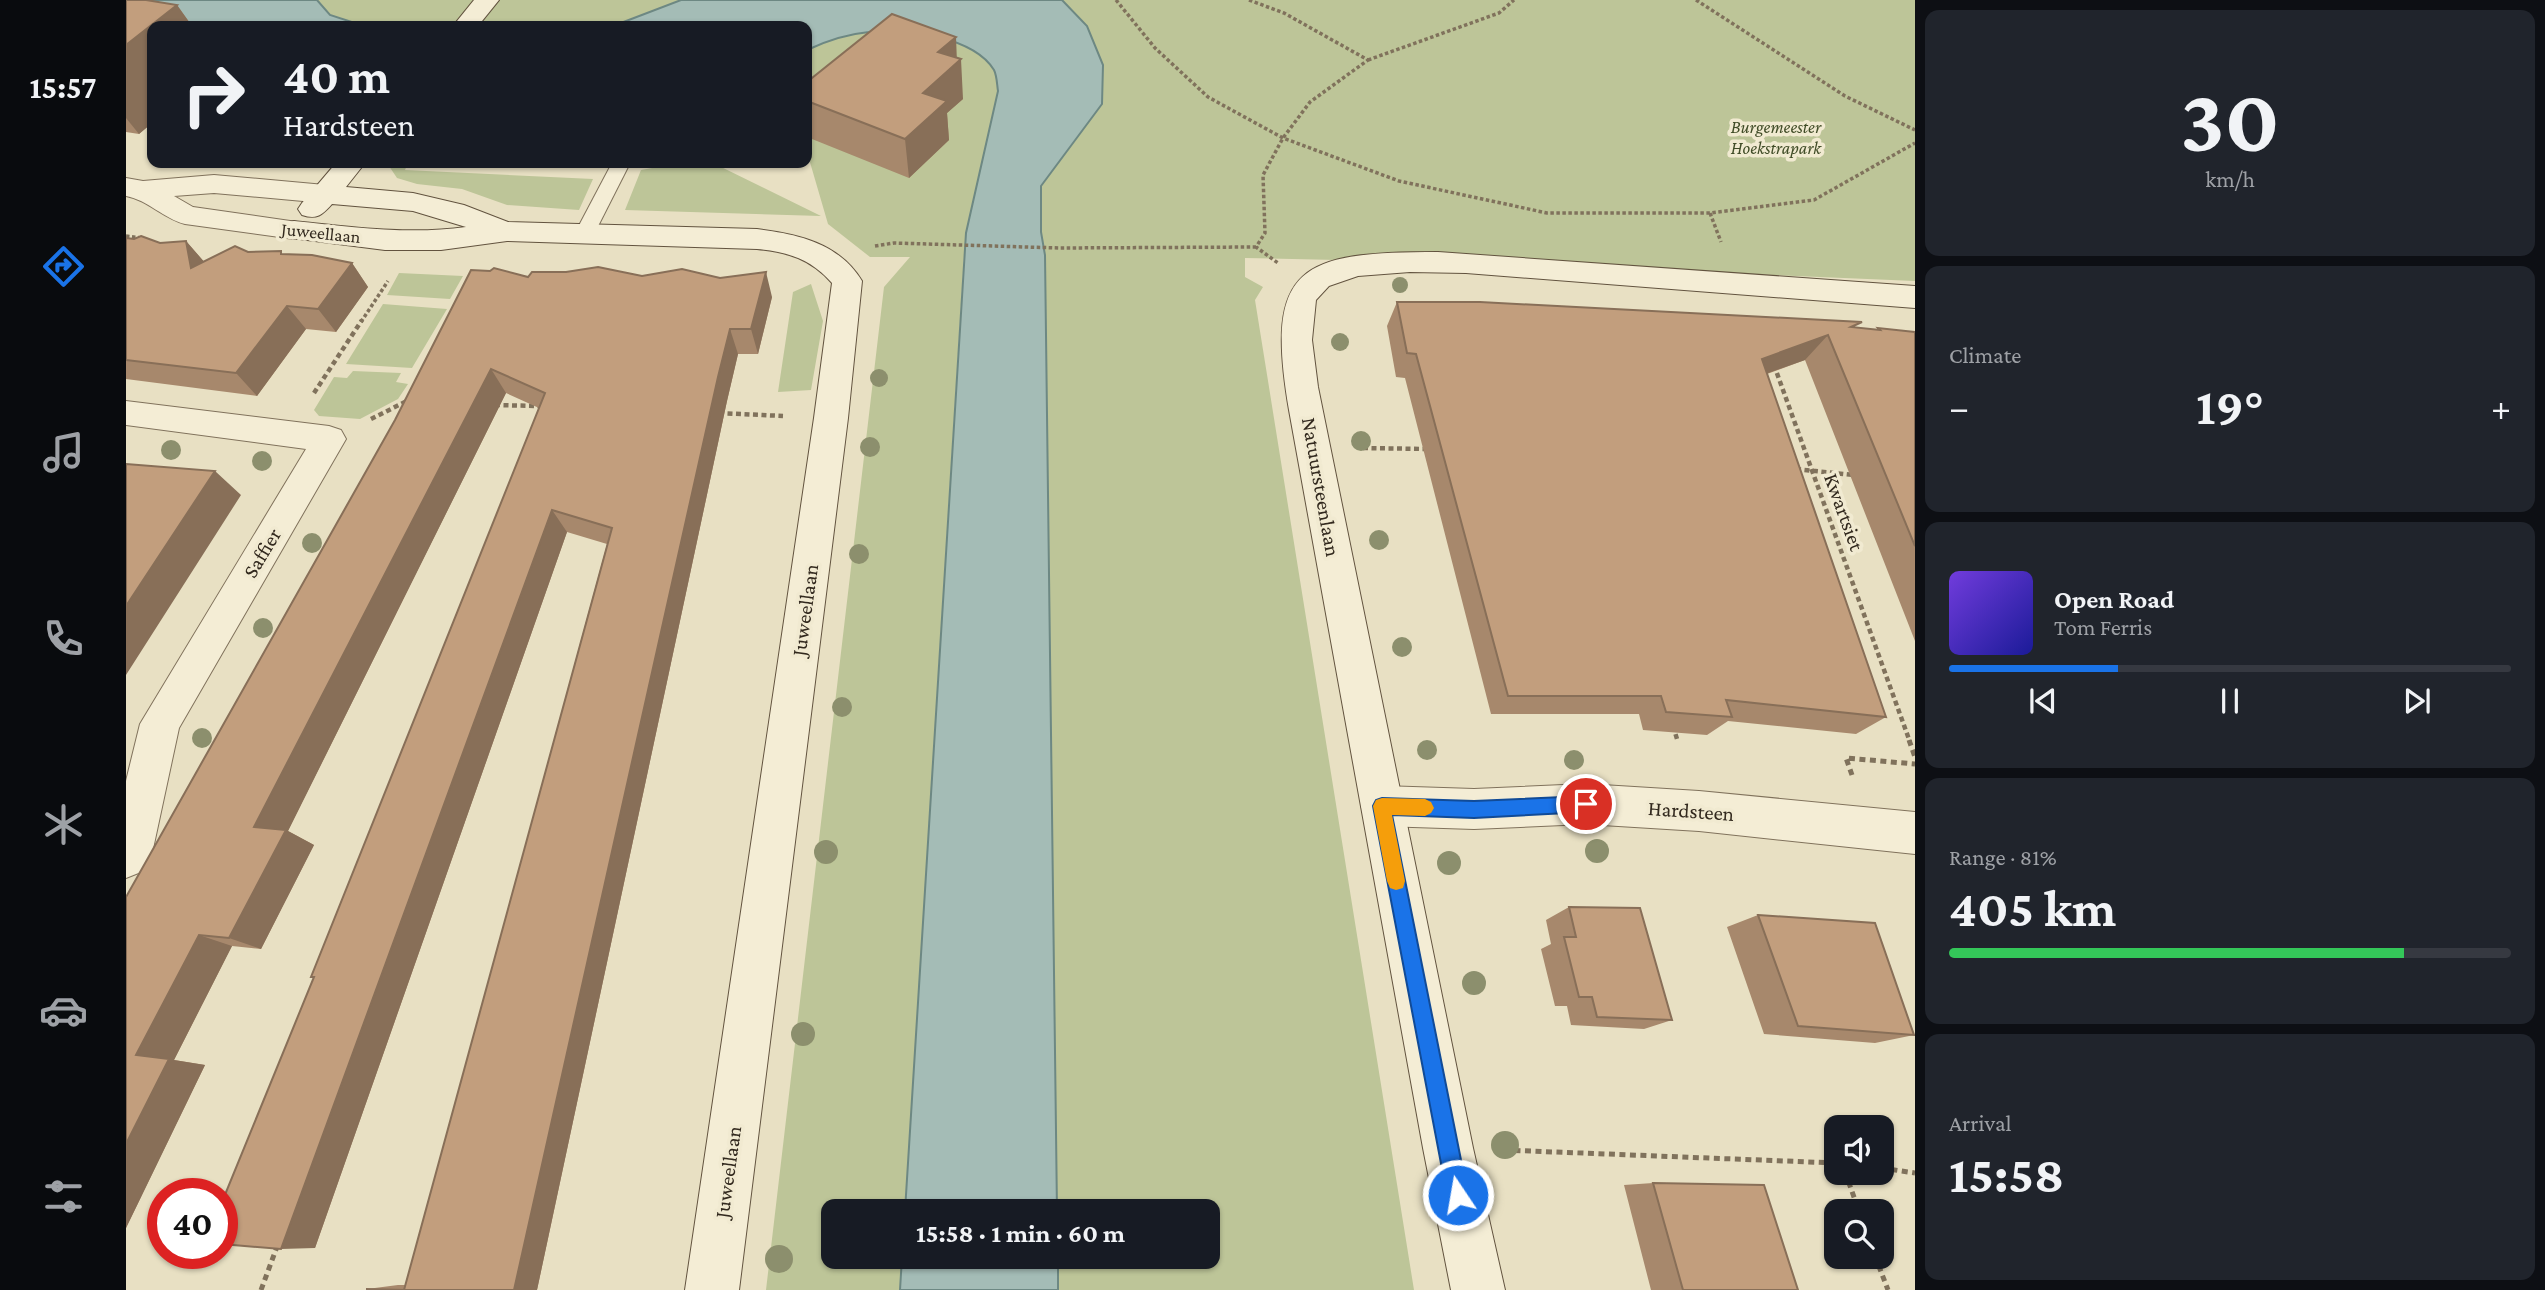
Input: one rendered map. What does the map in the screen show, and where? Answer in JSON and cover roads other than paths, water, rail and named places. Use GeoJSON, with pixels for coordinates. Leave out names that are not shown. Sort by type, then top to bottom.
{"type":"FeatureCollection","features":[{"type":"Feature","properties":{"kind":"street"},"geometry":{"type":"LineString","coordinates":[[469,21],[487,0]]}},
{"type":"Feature","properties":{"kind":"street"},"geometry":{"type":"LineString","coordinates":[[294,230],[347,168]]}},
{"type":"Feature","properties":{"kind":"street","name":"Juweellaan"},"geometry":{"type":"LineString","coordinates":[[132,195],[214,184],[413,202],[454,212],[507,231]]}},
{"type":"Feature","properties":{"kind":"street","name":"Juweellaan"},"geometry":{"type":"LineString","coordinates":[[132,195],[185,215],[243,226],[385,240],[441,240],[507,231],[783,242],[822,255],[847,281],[831,418],[712,1290]]}},
{"type":"Feature","properties":{"kind":"street","name":"Natuursteenlaan"},"geometry":{"type":"LineString","coordinates":[[1478,1290],[1447,1148],[1313,447],[1296,335],[1299,305],[1309,286],[1331,273],[1356,266],[1408,263],[1532,268],[1915,297]]}},
{"type":"Feature","properties":{"kind":"street","name":"Saffier"},"geometry":{"type":"LineString","coordinates":[[126,413],[329,439],[160,724],[131,849],[126,857]]}},
{"type":"Feature","properties":{"kind":"street","name":"Hardsteen"},"geometry":{"type":"LineString","coordinates":[[1382,806],[1474,810],[1586,804],[1699,811],[1915,832]]}},
{"type":"Feature","properties":{"kind":"lane"},"geometry":{"type":"LineString","coordinates":[[584,235],[618,168]]}},
{"type":"Feature","properties":{"kind":"water"},"geometry":{"type":"Polygon","coordinates":[[[126,0],[317,0],[330,15],[349,21],[150,21],[126,0]]]}},
{"type":"Feature","properties":{"kind":"water"},"geometry":{"type":"Polygon","coordinates":[[[681,0],[1062,0],[1087,26],[1103,65],[1102,104],[1041,186],[1041,232],[1045,255],[1057,1199],[906,1199],[966,233],[998,91],[995,72],[971,49],[919,33],[861,33],[837,38],[812,48],[812,21],[626,21],[681,0]]]}},
{"type":"Feature","properties":{"kind":"water"},"geometry":{"type":"Polygon","coordinates":[[[901,1269],[1058,1269],[1058,1290],[900,1290],[901,1269]]]}},
{"type":"Feature","properties":{"kind":"park label","name":"Burgemeester Hoekstrapark"},"geometry":{"type":"Point","coordinates":[1776,137]}}]}
